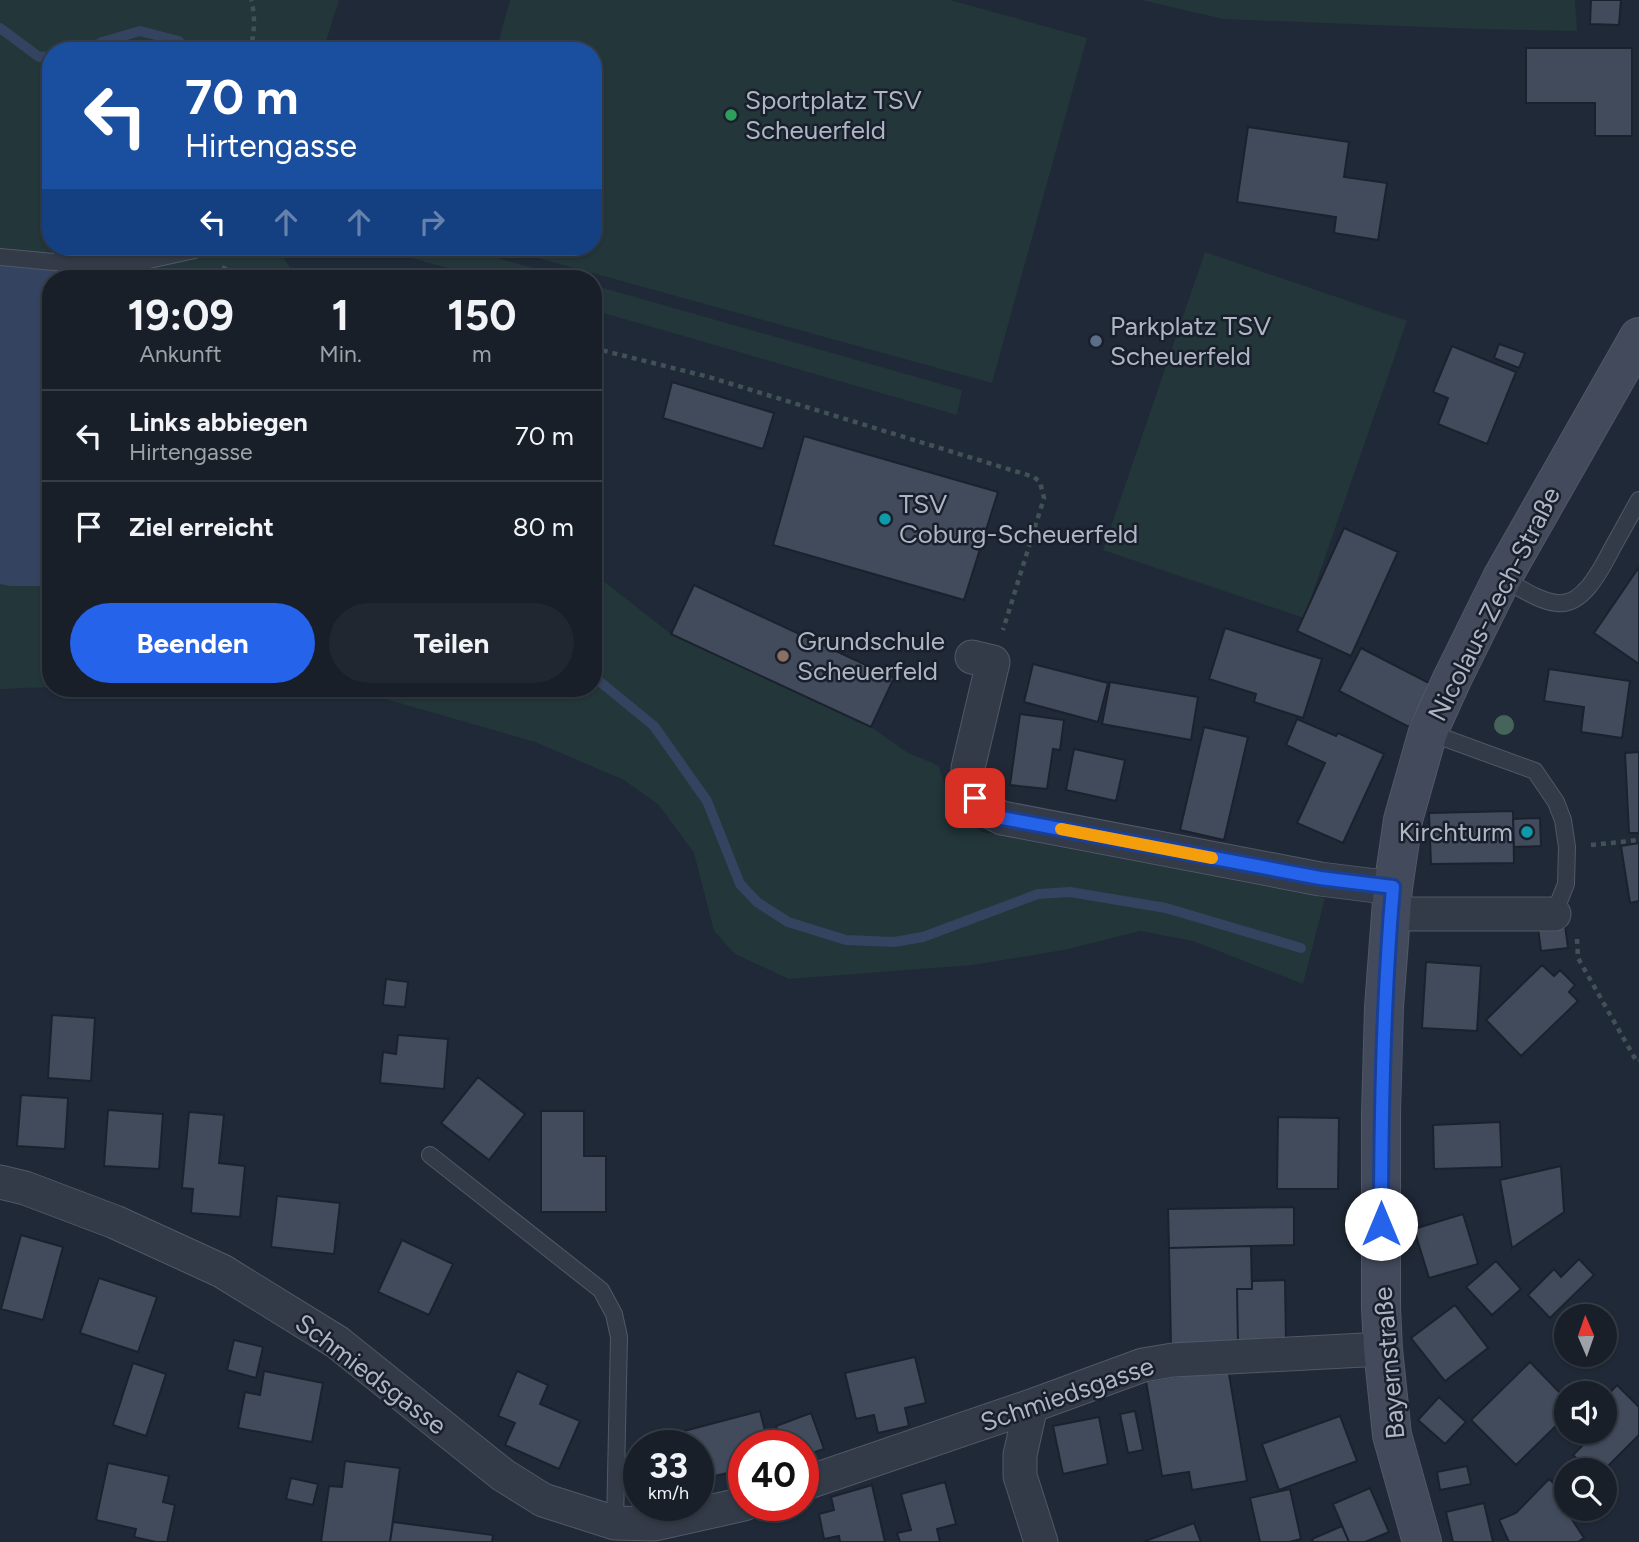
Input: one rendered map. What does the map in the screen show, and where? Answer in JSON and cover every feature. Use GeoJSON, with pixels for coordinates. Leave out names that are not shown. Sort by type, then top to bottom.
{"type":"FeatureCollection","features":[{"type":"Feature","properties":{"kind":"street","name":"Nicolaus-Zech-Straße"},"geometry":{"type":"LineString","coordinates":[[1392,901],[1403,820],[1428,732],[1502,579],[1639,337]]}},
{"type":"Feature","properties":{"kind":"street"},"geometry":{"type":"LineString","coordinates":[[983,659],[968,768],[969,784],[975,798],[987,811],[1002,818],[1307,876],[1392,901],[1565,925]]}},
{"type":"Feature","properties":{"kind":"street","name":"Bayernstraße"},"geometry":{"type":"LineString","coordinates":[[1392,901],[1384,1007],[1381,1112],[1381,1308],[1392,1435],[1422,1542]]}},
{"type":"Feature","properties":{"kind":"street","name":"Schmiedsgasse"},"geometry":{"type":"LineString","coordinates":[[0,1182],[25,1188],[115,1222],[222,1271],[337,1342],[503,1475],[543,1500],[615,1523],[655,1524],[728,1508]]}},
{"type":"Feature","properties":{"kind":"street","name":"Schmiedsgasse"},"geometry":{"type":"LineString","coordinates":[[819,1479],[1143,1365],[1173,1360],[1383,1349]]}},
{"type":"Feature","properties":{"kind":"street"},"geometry":{"type":"LineString","coordinates":[[1031,1406],[1020,1455],[1020,1476],[1041,1542]]}},
{"type":"Feature","properties":{"kind":"lane"},"geometry":{"type":"LineString","coordinates":[[0,257],[54,262],[149,260],[167,256]]}},
{"type":"Feature","properties":{"kind":"lane"},"geometry":{"type":"LineString","coordinates":[[1502,579],[1539,598],[1558,604],[1576,598],[1589,587],[1597,575],[1639,500]]}},
{"type":"Feature","properties":{"kind":"lane"},"geometry":{"type":"LineString","coordinates":[[1428,732],[1535,771],[1556,802],[1563,820],[1567,848],[1565,925]]}},
{"type":"Feature","properties":{"kind":"lane"},"geometry":{"type":"LineString","coordinates":[[430,1155],[601,1290],[614,1314],[619,1337],[615,1523]]}},
{"type":"Feature","properties":{"kind":"path"},"geometry":{"type":"LineString","coordinates":[[251,0],[252,42]]}},
{"type":"Feature","properties":{"kind":"path"},"geometry":{"type":"LineString","coordinates":[[602,350],[709,377],[1034,477],[1040,482],[1044,498],[983,659]]}},
{"type":"Feature","properties":{"kind":"path"},"geometry":{"type":"LineString","coordinates":[[1567,848],[1639,839]]}},
{"type":"Feature","properties":{"kind":"path"},"geometry":{"type":"LineString","coordinates":[[1565,925],[1578,958],[1637,1062],[1639,1061]]}},
{"type":"Feature","properties":{"kind":"shaded area"},"geometry":{"type":"Polygon","coordinates":[[[0,0],[339,0],[326,42],[42,42],[42,256],[282,256],[292,270],[42,270],[42,687],[0,689],[0,0]]]}},
{"type":"Feature","properties":{"kind":"shaded area"},"geometry":{"type":"Polygon","coordinates":[[[510,0],[950,0],[1087,38],[992,383],[602,276],[602,270],[582,270],[531,256],[602,256],[602,42],[498,42],[510,0]]]}},
{"type":"Feature","properties":{"kind":"shaded area"},"geometry":{"type":"Polygon","coordinates":[[[1141,0],[1575,0],[1577,31],[1223,19],[1141,0]]]}},
{"type":"Feature","properties":{"kind":"shaded area"},"geometry":{"type":"Polygon","coordinates":[[[1205,252],[1407,321],[1304,618],[1103,550],[1205,252]]]}},
{"type":"Feature","properties":{"kind":"shaded area"},"geometry":{"type":"Polygon","coordinates":[[[405,256],[490,256],[540,270],[454,270],[405,256]]]}},
{"type":"Feature","properties":{"kind":"shaded area"},"geometry":{"type":"Polygon","coordinates":[[[602,288],[962,390],[957,415],[602,313],[602,288]]]}},
{"type":"Feature","properties":{"kind":"shaded area"},"geometry":{"type":"Polygon","coordinates":[[[602,580],[671,634],[871,727],[908,753],[933,763],[939,767],[948,795],[967,821],[982,832],[1325,898],[1303,984],[1193,941],[1140,931],[1064,950],[973,965],[789,979],[735,954],[714,931],[694,853],[659,805],[624,780],[535,742],[378,697],[602,697],[602,580]]]}},
{"type":"Feature","properties":{"kind":"water"},"geometry":{"type":"Polygon","coordinates":[[[0,264],[65,270],[42,270],[42,586],[0,584],[0,264]]]}},
{"type":"Feature","properties":{"kind":"building"},"geometry":{"type":"Polygon","coordinates":[[[1591,0],[1621,0],[1619,25],[1590,24],[1591,0]]]}},
{"type":"Feature","properties":{"kind":"building"},"geometry":{"type":"Polygon","coordinates":[[[1526,48],[1632,48],[1632,136],[1595,136],[1595,103],[1526,103],[1526,48]]]}},
{"type":"Feature","properties":{"kind":"building"},"geometry":{"type":"Polygon","coordinates":[[[1248,127],[1349,142],[1344,177],[1387,183],[1378,240],[1334,233],[1336,217],[1237,202],[1248,127]]]}},
{"type":"Feature","properties":{"kind":"building"},"geometry":{"type":"Polygon","coordinates":[[[1499,344],[1525,353],[1519,368],[1494,358],[1499,344]]]}},
{"type":"Feature","properties":{"kind":"building"},"geometry":{"type":"Polygon","coordinates":[[[1452,346],[1516,372],[1487,444],[1438,424],[1448,398],[1433,392],[1452,346]]]}},
{"type":"Feature","properties":{"kind":"building"},"geometry":{"type":"Polygon","coordinates":[[[672,382],[774,413],[763,449],[663,418],[672,382]]]}},
{"type":"Feature","properties":{"kind":"building","name":"TSV Coburg-Scheuerfeld"},"geometry":{"type":"Polygon","coordinates":[[[804,436],[998,492],[964,600],[773,545],[804,436]]]}},
{"type":"Feature","properties":{"kind":"building"},"geometry":{"type":"Polygon","coordinates":[[[1344,528],[1398,552],[1351,656],[1297,631],[1344,528]]]}},
{"type":"Feature","properties":{"kind":"building"},"geometry":{"type":"Polygon","coordinates":[[[1639,567],[1639,664],[1594,633],[1639,567]]]}},
{"type":"Feature","properties":{"kind":"building","name":"Grundschule Scheuerfeld"},"geometry":{"type":"Polygon","coordinates":[[[694,585],[894,678],[871,727],[671,634],[694,585]]]}},
{"type":"Feature","properties":{"kind":"building"},"geometry":{"type":"Polygon","coordinates":[[[1225,628],[1322,659],[1303,718],[1254,702],[1256,694],[1209,679],[1225,628]]]}},
{"type":"Feature","properties":{"kind":"building"},"geometry":{"type":"Polygon","coordinates":[[[1361,648],[1431,684],[1409,727],[1339,691],[1361,648]]]}},
{"type":"Feature","properties":{"kind":"building"},"geometry":{"type":"Polygon","coordinates":[[[1033,664],[1108,683],[1098,722],[1024,702],[1033,664]]]}},
{"type":"Feature","properties":{"kind":"building"},"geometry":{"type":"Polygon","coordinates":[[[1549,669],[1630,681],[1622,738],[1581,732],[1584,707],[1544,701],[1549,669]]]}},
{"type":"Feature","properties":{"kind":"building"},"geometry":{"type":"Polygon","coordinates":[[[1110,682],[1198,697],[1191,740],[1102,724],[1110,682]]]}},
{"type":"Feature","properties":{"kind":"building"},"geometry":{"type":"Polygon","coordinates":[[[1020,714],[1064,720],[1060,750],[1053,749],[1047,789],[1010,785],[1020,714]]]}},
{"type":"Feature","properties":{"kind":"building"},"geometry":{"type":"Polygon","coordinates":[[[1297,719],[1336,736],[1338,733],[1384,754],[1343,843],[1297,823],[1325,763],[1286,745],[1297,719]]]}},
{"type":"Feature","properties":{"kind":"building"},"geometry":{"type":"Polygon","coordinates":[[[1204,727],[1248,737],[1224,840],[1180,830],[1204,727]]]}},
{"type":"Feature","properties":{"kind":"building"},"geometry":{"type":"Polygon","coordinates":[[[1074,749],[1125,760],[1116,801],[1066,790],[1074,749]]]}},
{"type":"Feature","properties":{"kind":"building"},"geometry":{"type":"Polygon","coordinates":[[[1639,752],[1639,833],[1629,833],[1625,753],[1639,752]]]}},
{"type":"Feature","properties":{"kind":"building"},"geometry":{"type":"Polygon","coordinates":[[[1513,811],[1514,863],[1431,864],[1429,813],[1513,811]]]}},
{"type":"Feature","properties":{"kind":"building","name":"Kirchturm"},"geometry":{"type":"Polygon","coordinates":[[[1540,818],[1541,846],[1514,847],[1513,819],[1540,818]]]}},
{"type":"Feature","properties":{"kind":"building"},"geometry":{"type":"Polygon","coordinates":[[[1639,843],[1639,901],[1630,903],[1621,846],[1639,843]]]}},
{"type":"Feature","properties":{"kind":"building"},"geometry":{"type":"Polygon","coordinates":[[[1564,917],[1568,948],[1541,951],[1537,920],[1564,917]]]}},
{"type":"Feature","properties":{"kind":"building"},"geometry":{"type":"Polygon","coordinates":[[[1426,962],[1481,966],[1477,1031],[1422,1028],[1426,962]]]}},
{"type":"Feature","properties":{"kind":"building"},"geometry":{"type":"Polygon","coordinates":[[[1542,965],[1554,976],[1560,970],[1575,985],[1569,992],[1578,1001],[1521,1056],[1486,1020],[1542,965]]]}},
{"type":"Feature","properties":{"kind":"building"},"geometry":{"type":"Polygon","coordinates":[[[386,979],[408,982],[405,1007],[383,1005],[386,979]]]}},
{"type":"Feature","properties":{"kind":"building"},"geometry":{"type":"Polygon","coordinates":[[[52,1015],[95,1018],[91,1081],[48,1078],[52,1015]]]}},
{"type":"Feature","properties":{"kind":"building"},"geometry":{"type":"Polygon","coordinates":[[[398,1035],[448,1039],[444,1089],[380,1083],[383,1052],[396,1054],[398,1035]]]}},
{"type":"Feature","properties":{"kind":"building"},"geometry":{"type":"Polygon","coordinates":[[[478,1077],[525,1114],[489,1160],[441,1123],[478,1077]]]}},
{"type":"Feature","properties":{"kind":"building"},"geometry":{"type":"Polygon","coordinates":[[[21,1095],[68,1098],[65,1149],[17,1146],[21,1095]]]}},
{"type":"Feature","properties":{"kind":"building"},"geometry":{"type":"Polygon","coordinates":[[[108,1110],[163,1114],[159,1169],[104,1166],[108,1110]]]}},
{"type":"Feature","properties":{"kind":"building"},"geometry":{"type":"Polygon","coordinates":[[[541,1111],[584,1111],[584,1156],[606,1156],[606,1212],[541,1212],[541,1111]]]}},
{"type":"Feature","properties":{"kind":"building"},"geometry":{"type":"Polygon","coordinates":[[[189,1112],[224,1115],[219,1163],[245,1166],[240,1217],[191,1213],[193,1189],[182,1188],[189,1112]]]}},
{"type":"Feature","properties":{"kind":"building"},"geometry":{"type":"Polygon","coordinates":[[[1278,1117],[1339,1118],[1338,1189],[1277,1189],[1278,1117]]]}},
{"type":"Feature","properties":{"kind":"building"},"geometry":{"type":"Polygon","coordinates":[[[1500,1122],[1502,1167],[1434,1169],[1433,1125],[1500,1122]]]}},
{"type":"Feature","properties":{"kind":"building"},"geometry":{"type":"Polygon","coordinates":[[[1561,1166],[1564,1212],[1512,1248],[1500,1180],[1561,1166]]]}},
{"type":"Feature","properties":{"kind":"building"},"geometry":{"type":"Polygon","coordinates":[[[277,1196],[340,1203],[334,1254],[271,1247],[277,1196]]]}},
{"type":"Feature","properties":{"kind":"building"},"geometry":{"type":"Polygon","coordinates":[[[1294,1207],[1294,1245],[1169,1248],[1168,1209],[1294,1207]]]}},
{"type":"Feature","properties":{"kind":"building"},"geometry":{"type":"Polygon","coordinates":[[[1463,1214],[1478,1264],[1429,1278],[1414,1229],[1463,1214]]]}},
{"type":"Feature","properties":{"kind":"building"},"geometry":{"type":"Polygon","coordinates":[[[21,1235],[63,1247],[43,1320],[1,1309],[21,1235]]]}},
{"type":"Feature","properties":{"kind":"building"},"geometry":{"type":"Polygon","coordinates":[[[402,1240],[453,1264],[429,1315],[378,1292],[402,1240]]]}},
{"type":"Feature","properties":{"kind":"building"},"geometry":{"type":"Polygon","coordinates":[[[1251,1246],[1252,1289],[1237,1289],[1238,1345],[1171,1347],[1169,1248],[1251,1246]]]}},
{"type":"Feature","properties":{"kind":"building"},"geometry":{"type":"Polygon","coordinates":[[[1579,1259],[1594,1275],[1564,1304],[1554,1304],[1554,1314],[1550,1318],[1528,1295],[1554,1269],[1561,1277],[1579,1259]]]}},
{"type":"Feature","properties":{"kind":"building"},"geometry":{"type":"Polygon","coordinates":[[[1496,1261],[1521,1289],[1492,1315],[1466,1287],[1496,1261]]]}},
{"type":"Feature","properties":{"kind":"building"},"geometry":{"type":"Polygon","coordinates":[[[99,1278],[157,1297],[138,1352],[80,1333],[99,1278]]]}},
{"type":"Feature","properties":{"kind":"building"},"geometry":{"type":"Polygon","coordinates":[[[1285,1280],[1286,1344],[1238,1345],[1237,1289],[1252,1289],[1252,1281],[1285,1280]]]}},
{"type":"Feature","properties":{"kind":"building"},"geometry":{"type":"Polygon","coordinates":[[[1455,1305],[1488,1348],[1445,1381],[1411,1338],[1455,1305]]]}},
{"type":"Feature","properties":{"kind":"building"},"geometry":{"type":"Polygon","coordinates":[[[234,1340],[263,1347],[256,1378],[227,1370],[234,1340]]]}},
{"type":"Feature","properties":{"kind":"building"},"geometry":{"type":"Polygon","coordinates":[[[915,1357],[926,1403],[905,1408],[909,1426],[878,1433],[874,1415],[856,1419],[845,1373],[915,1357]]]}},
{"type":"Feature","properties":{"kind":"building"},"geometry":{"type":"Polygon","coordinates":[[[1530,1362],[1554,1387],[1554,1428],[1516,1465],[1471,1420],[1530,1362]]]}},
{"type":"Feature","properties":{"kind":"building"},"geometry":{"type":"Polygon","coordinates":[[[133,1363],[166,1374],[146,1436],[113,1425],[133,1363]]]}},
{"type":"Feature","properties":{"kind":"building"},"geometry":{"type":"Polygon","coordinates":[[[1228,1368],[1247,1481],[1192,1490],[1189,1472],[1162,1476],[1146,1381],[1228,1368]]]}},
{"type":"Feature","properties":{"kind":"building"},"geometry":{"type":"Polygon","coordinates":[[[264,1371],[323,1383],[312,1442],[238,1428],[245,1392],[260,1395],[264,1371]]]}},
{"type":"Feature","properties":{"kind":"building"},"geometry":{"type":"Polygon","coordinates":[[[517,1371],[548,1385],[540,1404],[580,1421],[559,1469],[505,1445],[515,1423],[498,1416],[517,1371]]]}},
{"type":"Feature","properties":{"kind":"building"},"geometry":{"type":"Polygon","coordinates":[[[1617,1385],[1639,1407],[1639,1435],[1616,1458],[1576,1458],[1573,1455],[1584,1444],[1617,1444],[1617,1385]]]}},
{"type":"Feature","properties":{"kind":"building"},"geometry":{"type":"Polygon","coordinates":[[[1439,1397],[1466,1422],[1445,1444],[1418,1420],[1439,1397]]]}},
{"type":"Feature","properties":{"kind":"building"},"geometry":{"type":"Polygon","coordinates":[[[760,1411],[765,1430],[728,1430],[728,1473],[714,1476],[714,1430],[688,1430],[760,1411]]]}},
{"type":"Feature","properties":{"kind":"building"},"geometry":{"type":"Polygon","coordinates":[[[1135,1411],[1143,1450],[1128,1453],[1120,1414],[1135,1411]]]}},
{"type":"Feature","properties":{"kind":"building"},"geometry":{"type":"Polygon","coordinates":[[[811,1413],[817,1430],[778,1430],[776,1426],[811,1413]]]}},
{"type":"Feature","properties":{"kind":"building"},"geometry":{"type":"Polygon","coordinates":[[[1340,1416],[1357,1461],[1279,1490],[1262,1444],[1340,1416]]]}},
{"type":"Feature","properties":{"kind":"building"},"geometry":{"type":"Polygon","coordinates":[[[1099,1417],[1108,1464],[1063,1474],[1053,1426],[1099,1417]]]}},
{"type":"Feature","properties":{"kind":"building"},"geometry":{"type":"Polygon","coordinates":[[[819,1435],[824,1449],[819,1451],[819,1435]]]}},
{"type":"Feature","properties":{"kind":"building"},"geometry":{"type":"Polygon","coordinates":[[[345,1461],[400,1468],[390,1542],[321,1542],[329,1486],[342,1487],[345,1461]]]}},
{"type":"Feature","properties":{"kind":"building"},"geometry":{"type":"Polygon","coordinates":[[[108,1463],[169,1476],[163,1502],[175,1505],[167,1542],[134,1537],[136,1529],[96,1520],[108,1463]]]}},
{"type":"Feature","properties":{"kind":"building"},"geometry":{"type":"Polygon","coordinates":[[[1467,1466],[1471,1484],[1440,1490],[1437,1472],[1467,1466]]]}},
{"type":"Feature","properties":{"kind":"building"},"geometry":{"type":"Polygon","coordinates":[[[291,1478],[318,1484],[313,1505],[286,1499],[291,1478]]]}},
{"type":"Feature","properties":{"kind":"building"},"geometry":{"type":"Polygon","coordinates":[[[1549,1479],[1554,1484],[1554,1521],[1573,1521],[1584,1538],[1578,1542],[1509,1542],[1499,1520],[1516,1513],[1549,1479]]]}},
{"type":"Feature","properties":{"kind":"building"},"geometry":{"type":"Polygon","coordinates":[[[945,1482],[956,1524],[937,1529],[940,1542],[900,1542],[897,1533],[911,1530],[901,1494],[945,1482]]]}},
{"type":"Feature","properties":{"kind":"building"},"geometry":{"type":"Polygon","coordinates":[[[872,1485],[885,1542],[840,1542],[839,1536],[824,1539],[819,1514],[834,1510],[831,1497],[872,1485]]]}},
{"type":"Feature","properties":{"kind":"building"},"geometry":{"type":"Polygon","coordinates":[[[1370,1488],[1389,1532],[1365,1542],[1349,1542],[1333,1504],[1370,1488]]]}},
{"type":"Feature","properties":{"kind":"building"},"geometry":{"type":"Polygon","coordinates":[[[1290,1489],[1301,1539],[1289,1542],[1260,1542],[1250,1498],[1290,1489]]]}},
{"type":"Feature","properties":{"kind":"building"},"geometry":{"type":"Polygon","coordinates":[[[1484,1503],[1493,1542],[1453,1542],[1446,1512],[1484,1503]]]}},
{"type":"Feature","properties":{"kind":"building"},"geometry":{"type":"Polygon","coordinates":[[[393,1522],[493,1535],[492,1542],[390,1542],[393,1522]]]}},
{"type":"Feature","properties":{"kind":"building"},"geometry":{"type":"Polygon","coordinates":[[[1194,1523],[1201,1542],[1143,1542],[1194,1523]]]}},
{"type":"Feature","properties":{"kind":"building"},"geometry":{"type":"Polygon","coordinates":[[[1342,1526],[1349,1542],[1313,1542],[1312,1539],[1342,1526]]]}},
{"type":"Feature","properties":{"kind":"waterway"},"geometry":{"type":"LineString","coordinates":[[0,28],[42,57]]}},
{"type":"Feature","properties":{"kind":"waterway"},"geometry":{"type":"LineString","coordinates":[[102,42],[140,31],[180,42]]}},
{"type":"Feature","properties":{"kind":"waterway"},"geometry":{"type":"LineString","coordinates":[[602,683],[654,726],[707,801],[740,884],[757,902],[788,922],[846,940],[894,942],[923,937],[1038,894],[1070,892],[1166,908],[1301,948]]}},
{"type":"Feature","properties":{"kind":"slow traffic"},"geometry":{"type":"LineString","coordinates":[[1061,829],[1212,858]]}},
{"type":"Feature","properties":{"kind":"place","name":"Sportplatz TSV Scheuerfeld"},"geometry":{"type":"Point","coordinates":[731,115]}},
{"type":"Feature","properties":{"kind":"place","name":"Parkplatz TSV Scheuerfeld"},"geometry":{"type":"Point","coordinates":[1096,341]}},
{"type":"Feature","properties":{"kind":"place","name":"TSV Coburg-Scheuerfeld"},"geometry":{"type":"Point","coordinates":[885,519]}},
{"type":"Feature","properties":{"kind":"place","name":"Grundschule Scheuerfeld"},"geometry":{"type":"Point","coordinates":[783,656]}},
{"type":"Feature","properties":{"kind":"place","name":"Kirchturm"},"geometry":{"type":"Point","coordinates":[1527,832]}},
{"type":"Feature","properties":{"kind":"route"},"geometry":{"type":"LineString","coordinates":[[975,798],[987,811],[1002,818],[1320,878],[1393,887],[1384,1007],[1381,1224]]}}]}
